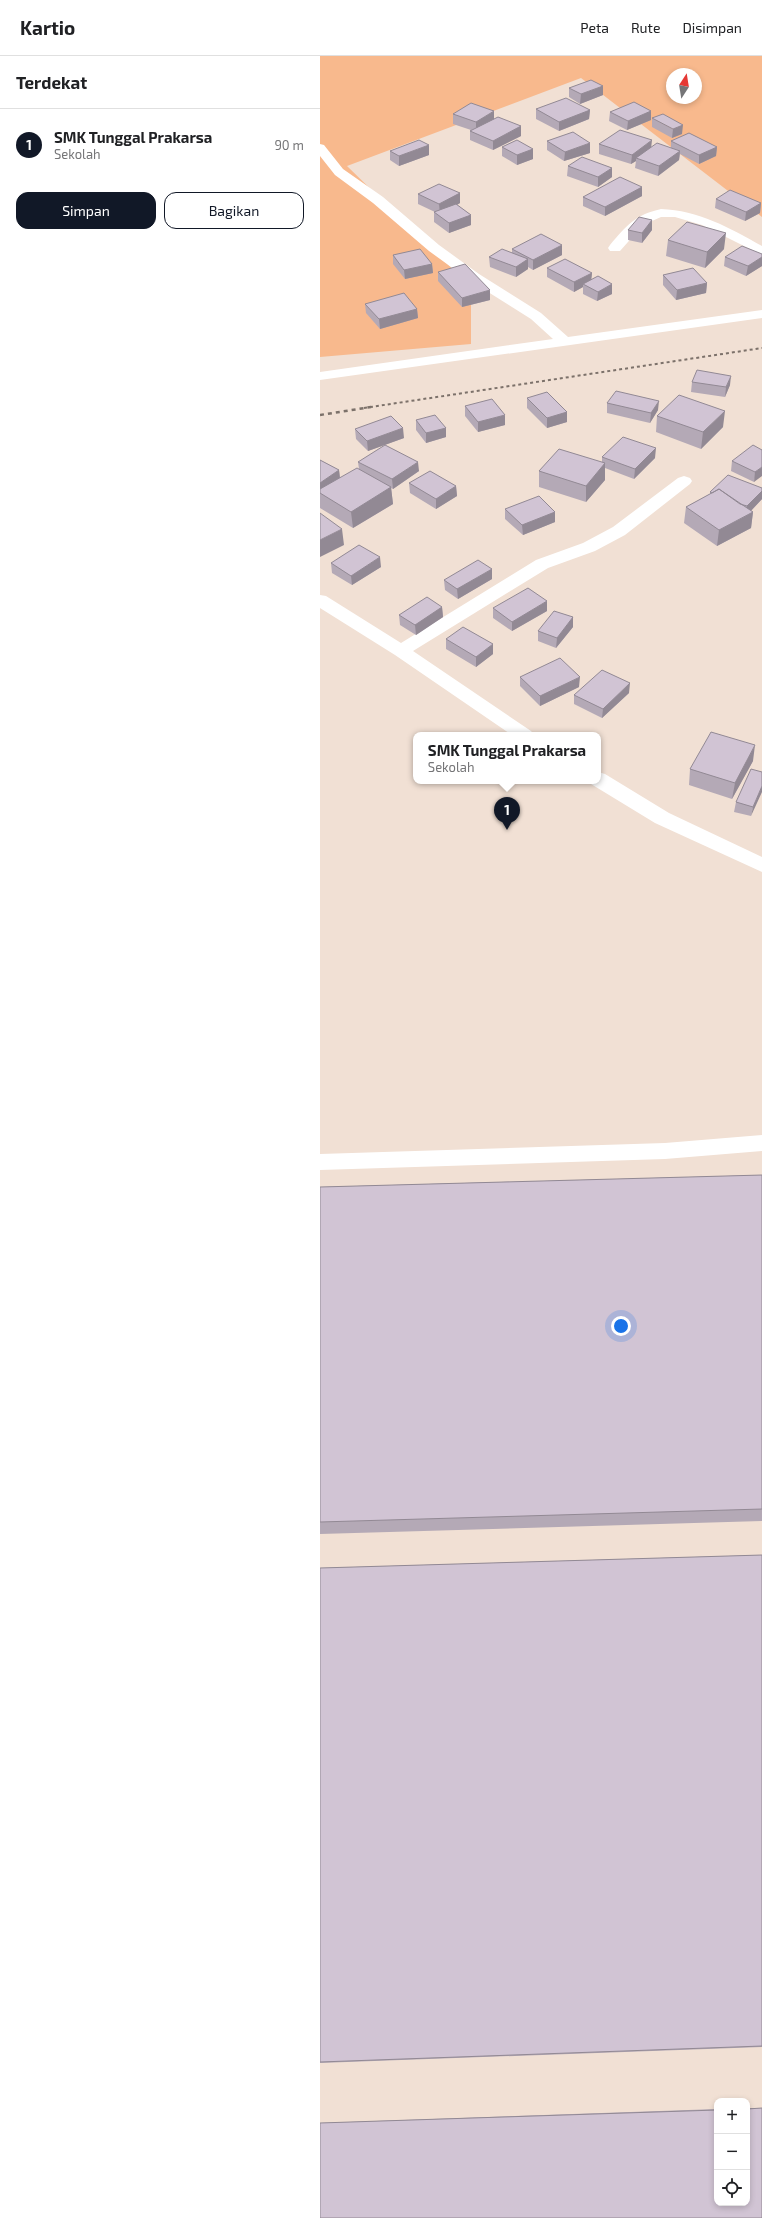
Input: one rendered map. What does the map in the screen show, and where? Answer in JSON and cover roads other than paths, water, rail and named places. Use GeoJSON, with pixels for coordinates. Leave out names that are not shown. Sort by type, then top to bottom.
{"type":"FeatureCollection","features":[{"type":"Feature","properties":{"kind":"street"},"geometry":{"type":"LineString","coordinates":[[320,148],[339,172],[378,200],[434,248],[474,277],[536,316],[563,340]]}},
{"type":"Feature","properties":{"kind":"street"},"geometry":{"type":"LineString","coordinates":[[615,248],[638,223],[648,216],[670,212],[705,222],[762,251]]}},
{"type":"Feature","properties":{"kind":"street"},"geometry":{"type":"LineString","coordinates":[[320,376],[563,340],[715,322],[762,314]]}},
{"type":"Feature","properties":{"kind":"street"},"geometry":{"type":"LineString","coordinates":[[401,652],[542,564],[589,547],[619,531],[684,481]]}},
{"type":"Feature","properties":{"kind":"street"},"geometry":{"type":"LineString","coordinates":[[320,600],[521,732]]}},
{"type":"Feature","properties":{"kind":"street"},"geometry":{"type":"LineString","coordinates":[[601,781],[662,818],[762,865]]}},
{"type":"Feature","properties":{"kind":"lane"},"geometry":{"type":"LineString","coordinates":[[320,1162],[665,1151],[762,1143]]}},
{"type":"Feature","properties":{"kind":"railway"},"geometry":{"type":"LineString","coordinates":[[364,408],[762,348]]}},
{"type":"Feature","properties":{"kind":"railway"},"geometry":{"type":"LineString","coordinates":[[320,415],[371,407]]}},
{"type":"Feature","properties":{"kind":"place","name":"SMK Tunggal Prakarsa"},"geometry":{"type":"Point","coordinates":[507,830]}}]}
